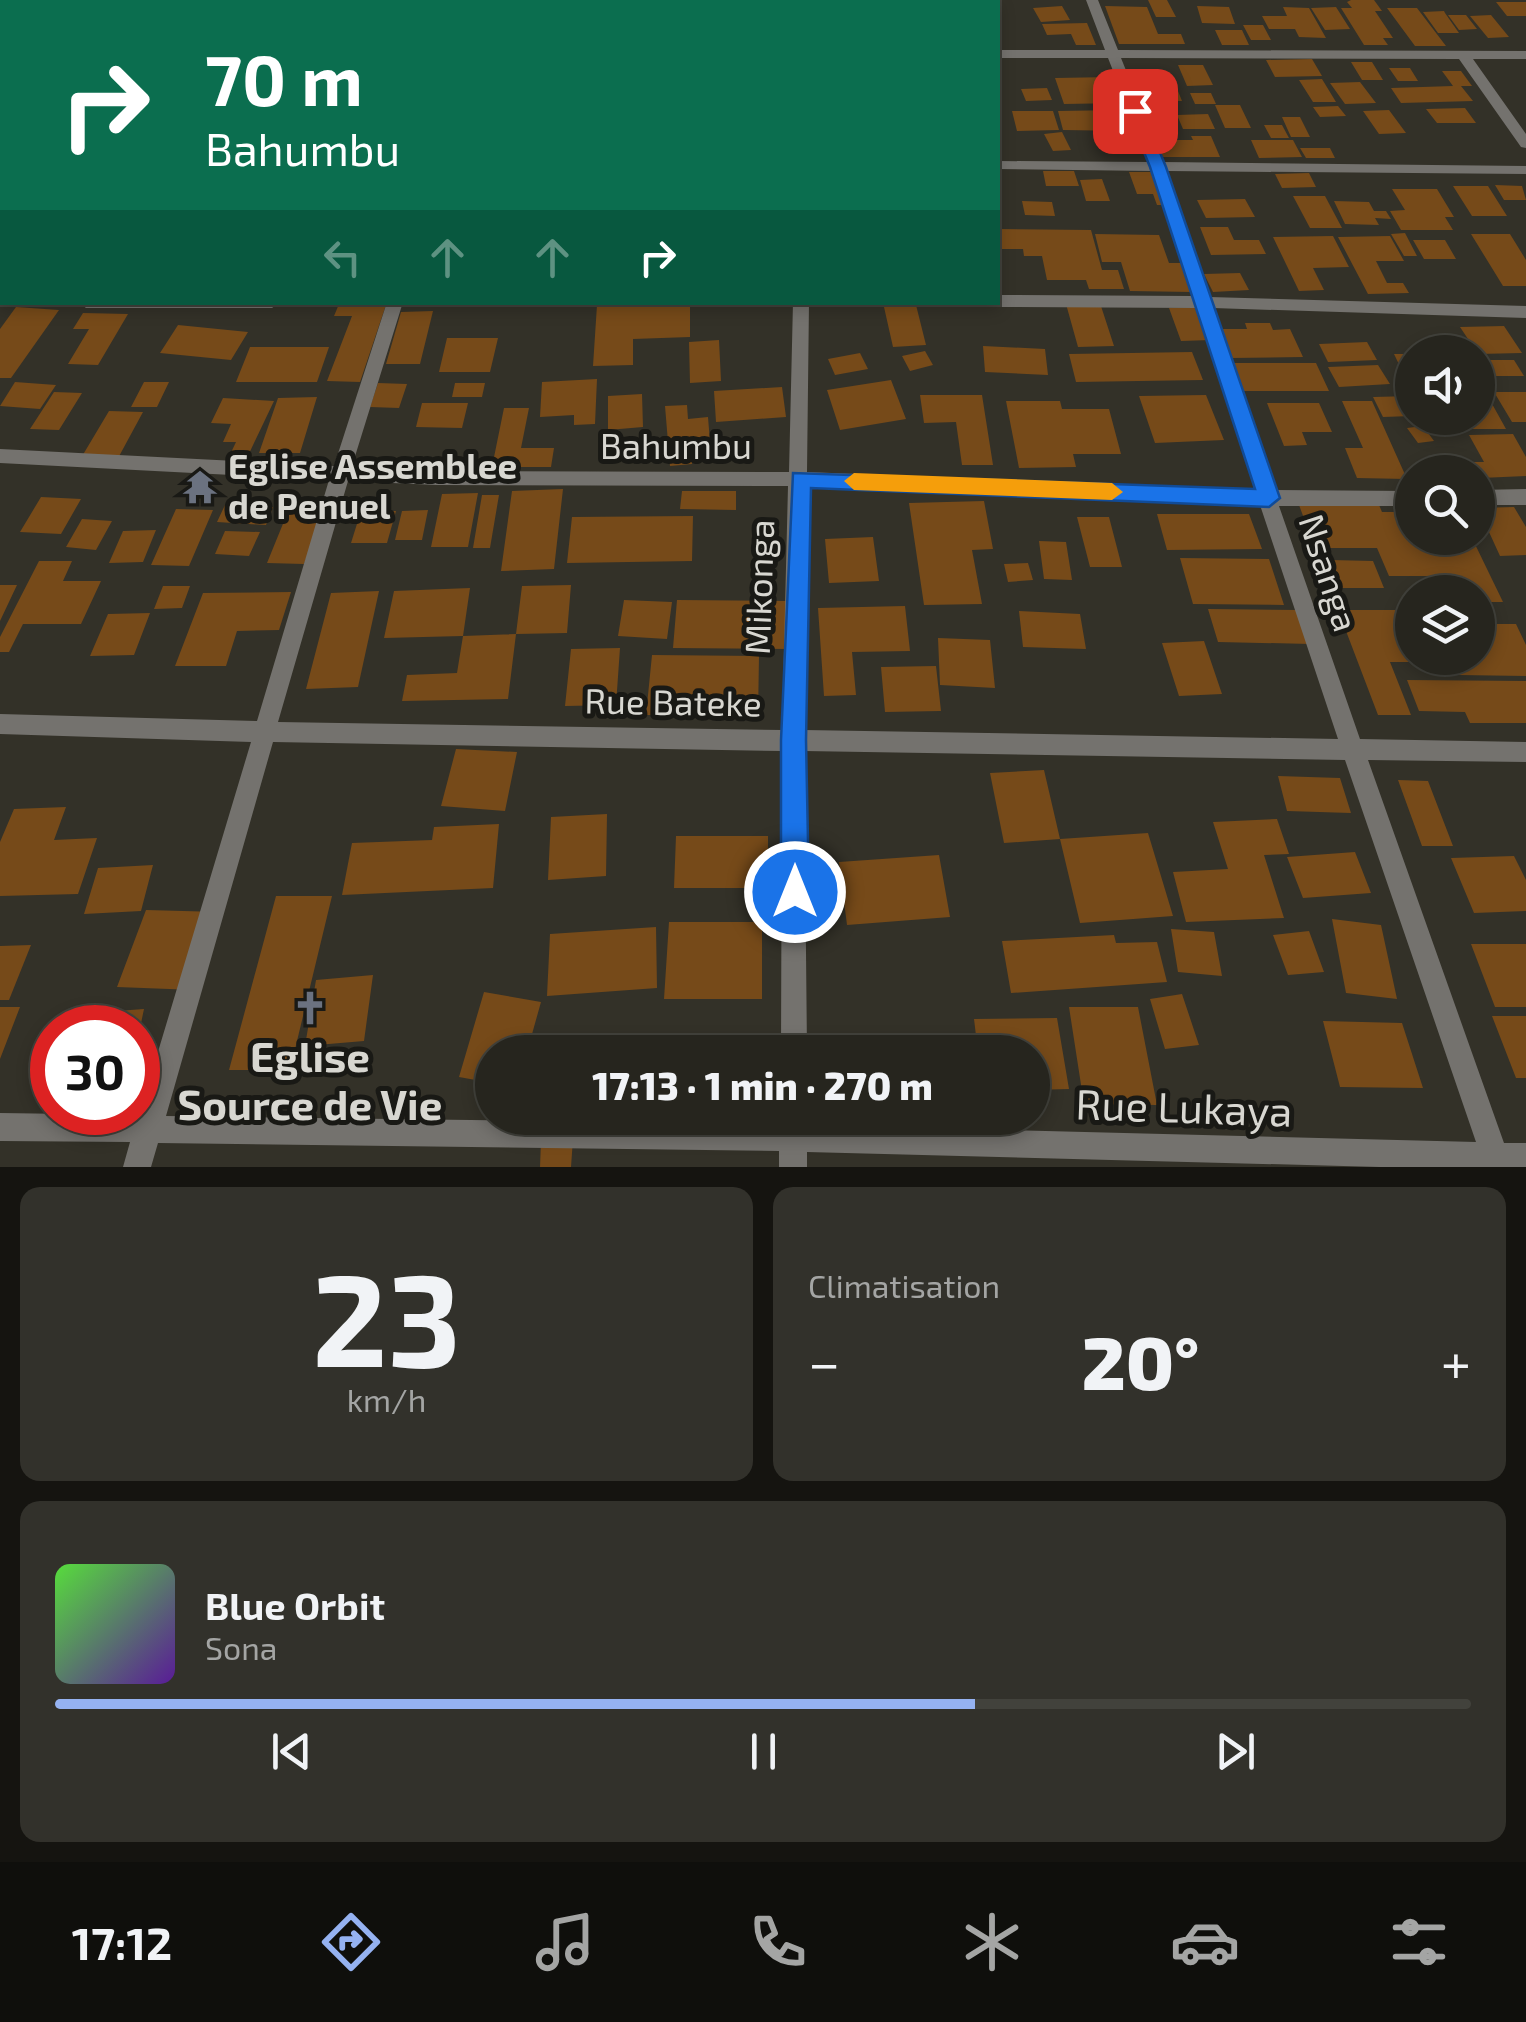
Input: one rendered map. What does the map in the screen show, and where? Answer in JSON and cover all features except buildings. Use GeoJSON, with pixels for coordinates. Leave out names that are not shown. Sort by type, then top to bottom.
{"type":"FeatureCollection","features":[{"type":"Feature","properties":{"kind":"street","name":"Nsanga"},"geometry":{"type":"LineString","coordinates":[[1092,0],[1158,167],[1497,1162]]}},
{"type":"Feature","properties":{"kind":"street"},"geometry":{"type":"LineString","coordinates":[[1000,54],[1526,56]]}},
{"type":"Feature","properties":{"kind":"street"},"geometry":{"type":"LineString","coordinates":[[1464,56],[1526,144]]}},
{"type":"Feature","properties":{"kind":"street"},"geometry":{"type":"LineString","coordinates":[[1000,165],[1526,170]]}},
{"type":"Feature","properties":{"kind":"street"},"geometry":{"type":"LineString","coordinates":[[1000,301],[1202,302],[1526,312]]}},
{"type":"Feature","properties":{"kind":"street"},"geometry":{"type":"LineString","coordinates":[[160,1090],[340,475],[394,305]]}},
{"type":"Feature","properties":{"kind":"street","name":"Mikonga"},"geometry":{"type":"LineString","coordinates":[[794,1035],[801,305]]}},
{"type":"Feature","properties":{"kind":"street","name":"Bahumbu"},"geometry":{"type":"LineString","coordinates":[[0,456],[340,475],[800,479],[1269,498],[1395,498]]}},
{"type":"Feature","properties":{"kind":"street"},"geometry":{"type":"LineString","coordinates":[[1495,498],[1526,497]]}},
{"type":"Feature","properties":{"kind":"street","name":"Rue Bateke"},"geometry":{"type":"LineString","coordinates":[[0,724],[267,732],[1526,752]]}},
{"type":"Feature","properties":{"kind":"street","name":"Rue Lukaya"},"geometry":{"type":"LineString","coordinates":[[0,1128],[30,1128]]}},
{"type":"Feature","properties":{"kind":"street","name":"Rue Lukaya"},"geometry":{"type":"LineString","coordinates":[[160,1130],[475,1129]]}},
{"type":"Feature","properties":{"kind":"street"},"geometry":{"type":"LineString","coordinates":[[137,1167],[147,1135]]}},
{"type":"Feature","properties":{"kind":"street"},"geometry":{"type":"LineString","coordinates":[[793,1135],[794,1167]]}},
{"type":"Feature","properties":{"kind":"street","name":"Rue Lukaya"},"geometry":{"type":"LineString","coordinates":[[938,1135],[1497,1162],[1526,1157]]}},
{"type":"Feature","properties":{"kind":"slow traffic"},"geometry":{"type":"LineString","coordinates":[[854,481],[1112,492]]}},
{"type":"Feature","properties":{"kind":"place","name":"Eglise Assemblee de Penuel"},"geometry":{"type":"Point","coordinates":[200,487]}},
{"type":"Feature","properties":{"kind":"place","name":"Eglise Source de Vie"},"geometry":{"type":"Point","coordinates":[310,1008]}},
{"type":"Feature","properties":{"kind":"route"},"geometry":{"type":"LineString","coordinates":[[795,892],[800,479],[1269,498],[1158,167],[1135,111]]}}]}
